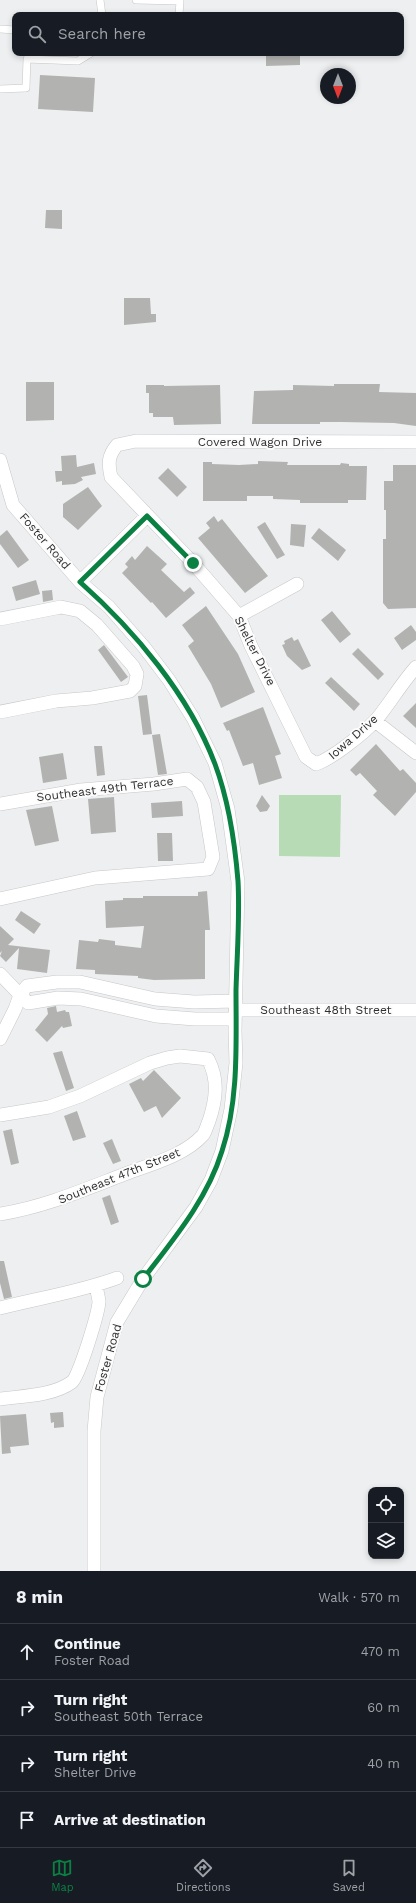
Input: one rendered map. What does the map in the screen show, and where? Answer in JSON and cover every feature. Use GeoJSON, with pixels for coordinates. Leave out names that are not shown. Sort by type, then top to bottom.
{"type":"FeatureCollection","features":[{"type":"Feature","properties":{"kind":"street","name":"Covered Wagon Drive"},"geometry":{"type":"LineString","coordinates":[[109,455],[117,445],[136,441],[416,442]]}},
{"type":"Feature","properties":{"kind":"street","name":"Shelter Drive"},"geometry":{"type":"LineString","coordinates":[[109,455],[108,464],[110,477],[193,563],[239,616],[251,646],[306,757],[316,764]]}},
{"type":"Feature","properties":{"kind":"street","name":"Foster Road"},"geometry":{"type":"LineString","coordinates":[[0,460],[13,505],[80,582],[109,607],[169,680],[193,718],[215,763],[228,809],[238,882],[236,1064],[231,1109],[222,1150],[210,1180],[196,1207],[143,1279],[118,1322],[97,1397],[94,1430],[94,1571]]}},
{"type":"Feature","properties":{"kind":"street"},"geometry":{"type":"LineString","coordinates":[[80,582],[147,516]]}},
{"type":"Feature","properties":{"kind":"street"},"geometry":{"type":"LineString","coordinates":[[239,616],[298,584]]}},
{"type":"Feature","properties":{"kind":"street"},"geometry":{"type":"LineString","coordinates":[[0,619],[61,607],[80,611],[97,625],[133,666],[137,674],[135,686],[130,690],[92,698],[56,701],[0,712]]}},
{"type":"Feature","properties":{"kind":"street","name":"Iowa Drive"},"geometry":{"type":"LineString","coordinates":[[316,764],[328,760],[375,721],[416,668]]}},
{"type":"Feature","properties":{"kind":"street"},"geometry":{"type":"LineString","coordinates":[[375,721],[416,753]]}},
{"type":"Feature","properties":{"kind":"street","name":"Southeast 49th Terrace"},"geometry":{"type":"LineString","coordinates":[[0,804],[81,790],[154,784],[187,779],[196,787],[204,802],[213,857],[208,869],[95,878],[0,898]]}},
{"type":"Feature","properties":{"kind":"street"},"geometry":{"type":"LineString","coordinates":[[0,974],[20,995],[15,1009],[0,1039]]}},
{"type":"Feature","properties":{"kind":"street","name":"Southeast 48th Street"},"geometry":{"type":"LineString","coordinates":[[20,995],[28,1003],[58,998],[81,999],[156,1016],[195,1019],[236,1010],[416,1010]]}},
{"type":"Feature","properties":{"kind":"street","name":"Southeast 47th Street"},"geometry":{"type":"LineString","coordinates":[[0,1115],[49,1107],[80,1096],[150,1063],[167,1058],[180,1056],[208,1059],[214,1070],[215,1084],[213,1108],[204,1134],[184,1150],[76,1194],[41,1206],[0,1214]]}},
{"type":"Feature","properties":{"kind":"street"},"geometry":{"type":"LineString","coordinates":[[0,1308],[96,1286],[117,1278]]}},
{"type":"Feature","properties":{"kind":"street"},"geometry":{"type":"LineString","coordinates":[[0,1400],[58,1389],[73,1382],[78,1373],[99,1302],[96,1286]]}},
{"type":"Feature","properties":{"kind":"lane"},"geometry":{"type":"LineString","coordinates":[[100,0],[102,12]]}},
{"type":"Feature","properties":{"kind":"lane"},"geometry":{"type":"LineString","coordinates":[[136,0],[180,1],[179,12]]}},
{"type":"Feature","properties":{"kind":"lane"},"geometry":{"type":"LineString","coordinates":[[0,29],[12,30]]}},
{"type":"Feature","properties":{"kind":"lane"},"geometry":{"type":"LineString","coordinates":[[0,88],[26,88],[27,59],[78,61],[86,56]]}},
{"type":"Feature","properties":{"kind":"green space"},"geometry":{"type":"Polygon","coordinates":[[[279,795],[341,795],[340,857],[279,856],[279,795]]]}},
{"type":"Feature","properties":{"kind":"building"},"geometry":{"type":"Polygon","coordinates":[[[266,56],[300,56],[300,65],[266,66],[266,56]]]}},
{"type":"Feature","properties":{"kind":"building"},"geometry":{"type":"Polygon","coordinates":[[[40,75],[95,78],[93,112],[38,109],[40,75]]]}},
{"type":"Feature","properties":{"kind":"building"},"geometry":{"type":"Polygon","coordinates":[[[46,210],[62,210],[62,229],[45,228],[46,210]]]}},
{"type":"Feature","properties":{"kind":"building"},"geometry":{"type":"Polygon","coordinates":[[[124,298],[150,298],[151,314],[156,314],[156,322],[124,325],[124,298]]]}},
{"type":"Feature","properties":{"kind":"building"},"geometry":{"type":"Polygon","coordinates":[[[26,382],[54,382],[54,420],[26,421],[26,382]]]}},
{"type":"Feature","properties":{"kind":"building"},"geometry":{"type":"Polygon","coordinates":[[[334,384],[380,384],[379,392],[416,393],[416,426],[394,423],[341,422],[320,422],[320,424],[252,424],[254,391],[293,390],[293,385],[334,386],[334,384]]]}},
{"type":"Feature","properties":{"kind":"building"},"geometry":{"type":"Polygon","coordinates":[[[146,385],[220,385],[221,424],[174,425],[173,417],[153,417],[153,413],[149,413],[149,393],[146,393],[146,385]]]}},
{"type":"Feature","properties":{"kind":"building"},"geometry":{"type":"Polygon","coordinates":[[[76,455],[77,467],[94,463],[96,474],[81,477],[83,480],[75,484],[62,485],[62,481],[56,482],[55,471],[62,471],[61,456],[76,455]]]}},
{"type":"Feature","properties":{"kind":"building"},"geometry":{"type":"Polygon","coordinates":[[[258,461],[288,462],[287,465],[340,465],[341,463],[349,464],[349,466],[367,466],[366,500],[348,500],[348,503],[300,503],[300,500],[273,499],[273,496],[247,496],[247,501],[203,501],[203,462],[212,462],[212,464],[239,465],[258,464],[258,461]]]}},
{"type":"Feature","properties":{"kind":"building"},"geometry":{"type":"Polygon","coordinates":[[[393,465],[416,465],[416,608],[388,609],[383,603],[383,539],[386,539],[384,481],[393,481],[393,465]]]}},
{"type":"Feature","properties":{"kind":"building"},"geometry":{"type":"Polygon","coordinates":[[[168,468],[187,487],[177,497],[158,478],[168,468]]]}},
{"type":"Feature","properties":{"kind":"building"},"geometry":{"type":"Polygon","coordinates":[[[88,487],[102,506],[78,530],[63,517],[63,504],[88,487]]]}},
{"type":"Feature","properties":{"kind":"building"},"geometry":{"type":"Polygon","coordinates":[[[214,516],[218,522],[222,519],[268,576],[245,593],[198,538],[210,528],[206,523],[214,516]]]}},
{"type":"Feature","properties":{"kind":"building"},"geometry":{"type":"Polygon","coordinates":[[[265,522],[285,555],[277,559],[257,527],[265,522]]]}},
{"type":"Feature","properties":{"kind":"building"},"geometry":{"type":"Polygon","coordinates":[[[291,524],[306,525],[304,547],[290,545],[291,524]]]}},
{"type":"Feature","properties":{"kind":"building"},"geometry":{"type":"Polygon","coordinates":[[[319,528],[346,550],[338,561],[311,538],[319,528]]]}},
{"type":"Feature","properties":{"kind":"building"},"geometry":{"type":"Polygon","coordinates":[[[7,530],[29,560],[18,568],[0,544],[0,536],[7,530]]]}},
{"type":"Feature","properties":{"kind":"building"},"geometry":{"type":"Polygon","coordinates":[[[147,546],[167,564],[161,570],[184,592],[190,587],[195,593],[166,618],[122,573],[128,567],[125,564],[132,556],[135,560],[147,546]]]}},
{"type":"Feature","properties":{"kind":"building"},"geometry":{"type":"Polygon","coordinates":[[[36,580],[40,594],[16,601],[12,587],[36,580]]]}},
{"type":"Feature","properties":{"kind":"building"},"geometry":{"type":"Polygon","coordinates":[[[52,590],[53,600],[43,602],[42,591],[52,590]]]}},
{"type":"Feature","properties":{"kind":"building"},"geometry":{"type":"Polygon","coordinates":[[[206,606],[238,654],[255,692],[221,708],[211,684],[188,646],[194,641],[182,625],[206,606]]]}},
{"type":"Feature","properties":{"kind":"building"},"geometry":{"type":"Polygon","coordinates":[[[332,611],[351,634],[340,643],[321,620],[332,611]]]}},
{"type":"Feature","properties":{"kind":"building"},"geometry":{"type":"Polygon","coordinates":[[[411,625],[416,632],[416,640],[402,650],[394,638],[411,625]]]}},
{"type":"Feature","properties":{"kind":"building"},"geometry":{"type":"Polygon","coordinates":[[[292,637],[294,641],[298,639],[311,666],[302,670],[287,656],[282,645],[285,644],[284,641],[292,637]]]}},
{"type":"Feature","properties":{"kind":"building"},"geometry":{"type":"Polygon","coordinates":[[[104,645],[128,677],[121,682],[98,650],[104,645]]]}},
{"type":"Feature","properties":{"kind":"building"},"geometry":{"type":"Polygon","coordinates":[[[358,648],[384,674],[378,680],[352,654],[358,648]]]}},
{"type":"Feature","properties":{"kind":"building"},"geometry":{"type":"Polygon","coordinates":[[[331,677],[360,704],[354,711],[325,683],[331,677]]]}},
{"type":"Feature","properties":{"kind":"building"},"geometry":{"type":"Polygon","coordinates":[[[147,695],[152,734],[143,735],[138,696],[147,695]]]}},
{"type":"Feature","properties":{"kind":"building"},"geometry":{"type":"Polygon","coordinates":[[[416,703],[416,728],[403,716],[416,703]]]}},
{"type":"Feature","properties":{"kind":"building"},"geometry":{"type":"Polygon","coordinates":[[[263,707],[281,754],[275,756],[282,778],[259,785],[253,763],[243,766],[229,730],[227,731],[223,723],[263,707]]]}},
{"type":"Feature","properties":{"kind":"building"},"geometry":{"type":"Polygon","coordinates":[[[160,734],[167,774],[158,775],[152,735],[160,734]]]}},
{"type":"Feature","properties":{"kind":"building"},"geometry":{"type":"Polygon","coordinates":[[[376,744],[400,771],[403,769],[416,783],[416,792],[395,816],[373,795],[377,791],[360,773],[356,776],[350,770],[376,744]]]}},
{"type":"Feature","properties":{"kind":"building"},"geometry":{"type":"Polygon","coordinates":[[[94,746],[102,746],[105,775],[97,776],[94,746]]]}},
{"type":"Feature","properties":{"kind":"building"},"geometry":{"type":"Polygon","coordinates":[[[63,753],[67,779],[43,783],[39,757],[63,753]]]}},
{"type":"Feature","properties":{"kind":"building"},"geometry":{"type":"Polygon","coordinates":[[[262,795],[270,806],[267,811],[260,812],[256,806],[262,795]]]}},
{"type":"Feature","properties":{"kind":"building"},"geometry":{"type":"Polygon","coordinates":[[[114,797],[116,832],[91,834],[88,799],[114,797]]]}},
{"type":"Feature","properties":{"kind":"building"},"geometry":{"type":"Polygon","coordinates":[[[182,801],[183,816],[152,818],[151,803],[182,801]]]}},
{"type":"Feature","properties":{"kind":"building"},"geometry":{"type":"Polygon","coordinates":[[[52,806],[59,841],[35,846],[26,810],[52,806]]]}},
{"type":"Feature","properties":{"kind":"building"},"geometry":{"type":"Polygon","coordinates":[[[157,833],[172,833],[173,861],[158,861],[157,833]]]}},
{"type":"Feature","properties":{"kind":"building"},"geometry":{"type":"Polygon","coordinates":[[[207,891],[210,930],[205,930],[205,979],[154,980],[138,978],[138,976],[95,974],[95,970],[76,969],[79,940],[98,942],[99,939],[115,941],[115,945],[141,948],[144,926],[106,928],[105,901],[123,900],[123,898],[143,898],[143,896],[198,896],[198,892],[207,891]]]}},
{"type":"Feature","properties":{"kind":"building"},"geometry":{"type":"Polygon","coordinates":[[[21,911],[41,924],[34,934],[15,920],[21,911]]]}},
{"type":"Feature","properties":{"kind":"building"},"geometry":{"type":"Polygon","coordinates":[[[0,926],[14,939],[8,945],[50,950],[47,973],[17,969],[19,948],[6,962],[0,956],[2,951],[0,953],[0,926]]]}},
{"type":"Feature","properties":{"kind":"building"},"geometry":{"type":"Polygon","coordinates":[[[56,1006],[57,1012],[65,1010],[66,1012],[69,1012],[72,1026],[63,1028],[62,1026],[47,1042],[35,1030],[48,1014],[47,1008],[56,1006]]]}},
{"type":"Feature","properties":{"kind":"building"},"geometry":{"type":"Polygon","coordinates":[[[62,1051],[74,1088],[66,1091],[53,1053],[62,1051]]]}},
{"type":"Feature","properties":{"kind":"building"},"geometry":{"type":"Polygon","coordinates":[[[154,1070],[181,1098],[162,1118],[156,1106],[144,1112],[129,1084],[141,1078],[143,1081],[154,1070]]]}},
{"type":"Feature","properties":{"kind":"building"},"geometry":{"type":"Polygon","coordinates":[[[77,1111],[86,1137],[73,1141],[64,1116],[77,1111]]]}},
{"type":"Feature","properties":{"kind":"building"},"geometry":{"type":"Polygon","coordinates":[[[12,1129],[19,1163],[11,1165],[3,1131],[12,1129]]]}},
{"type":"Feature","properties":{"kind":"building"},"geometry":{"type":"Polygon","coordinates":[[[112,1139],[121,1161],[113,1164],[103,1143],[112,1139]]]}},
{"type":"Feature","properties":{"kind":"building"},"geometry":{"type":"Polygon","coordinates":[[[110,1195],[119,1222],[111,1225],[102,1198],[110,1195]]]}},
{"type":"Feature","properties":{"kind":"building"},"geometry":{"type":"Polygon","coordinates":[[[0,1261],[4,1261],[12,1297],[4,1299],[0,1283],[0,1261]]]}},
{"type":"Feature","properties":{"kind":"building"},"geometry":{"type":"Polygon","coordinates":[[[63,1412],[64,1427],[54,1428],[54,1422],[51,1423],[50,1413],[63,1412]]]}},
{"type":"Feature","properties":{"kind":"building"},"geometry":{"type":"Polygon","coordinates":[[[26,1414],[29,1445],[10,1447],[11,1453],[2,1454],[0,1416],[26,1414]]]}},
{"type":"Feature","properties":{"kind":"route"},"geometry":{"type":"LineString","coordinates":[[143,1279],[196,1207],[210,1180],[222,1150],[231,1109],[236,1064],[235,1031],[238,882],[228,809],[215,763],[193,718],[169,680],[144,647],[109,607],[80,582],[147,516],[193,563]]}}]}
